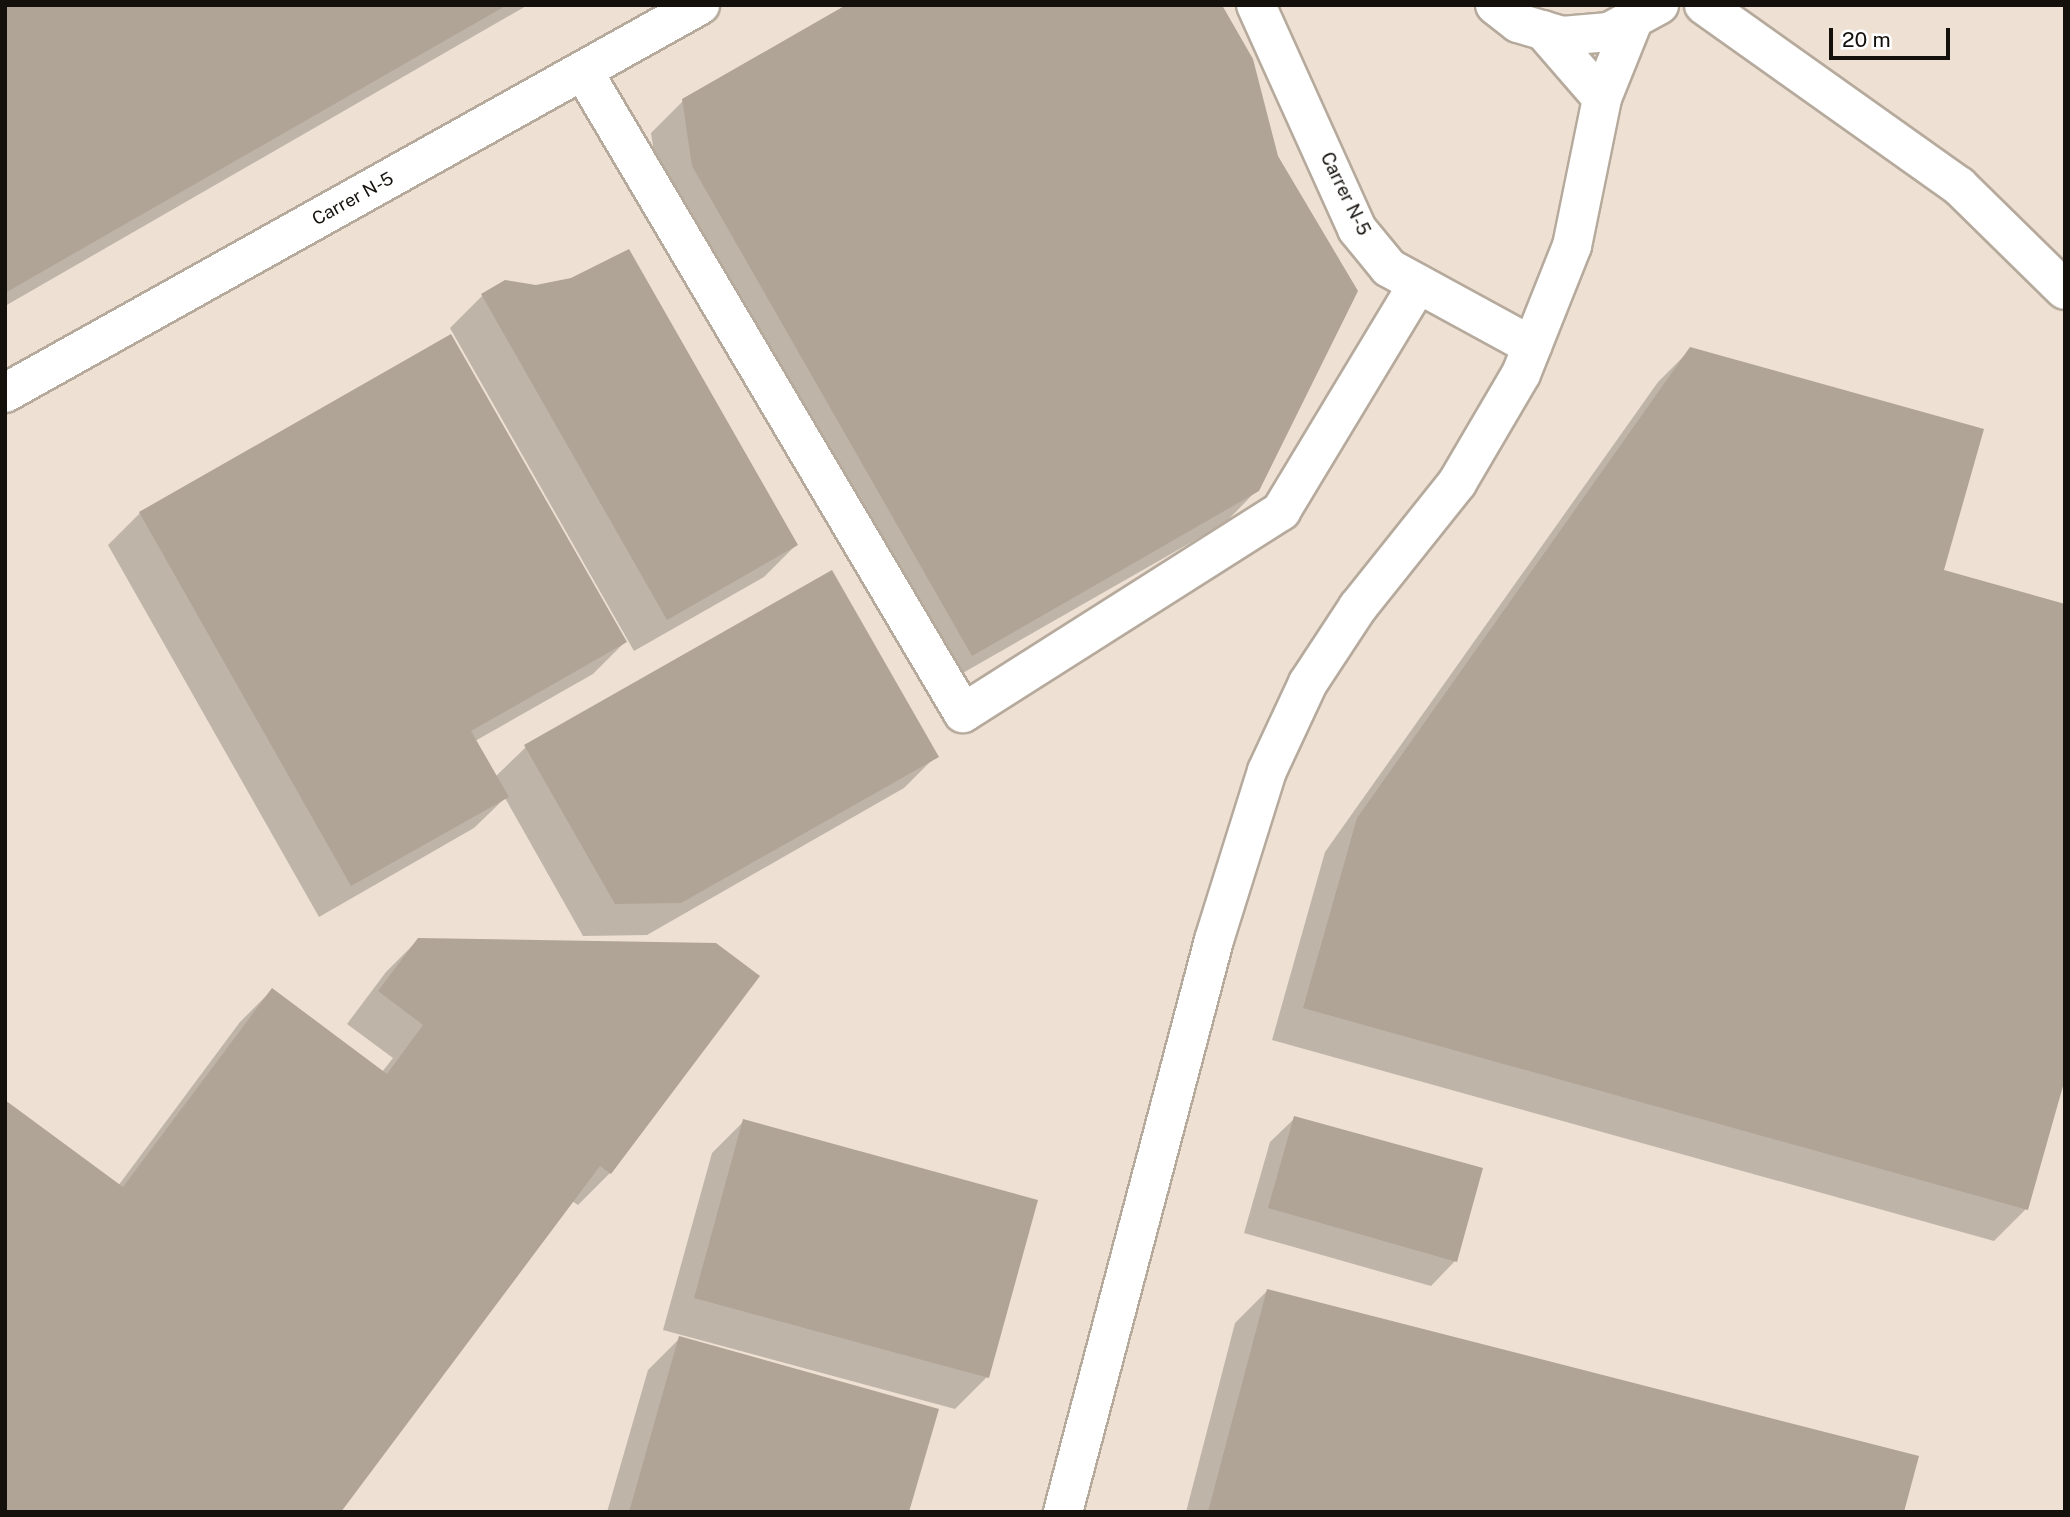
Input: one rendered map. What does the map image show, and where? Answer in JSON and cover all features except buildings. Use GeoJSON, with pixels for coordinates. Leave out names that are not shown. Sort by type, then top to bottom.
{"type":"FeatureCollection","features":[{"type":"Feature","properties":{"kind":"street","name":"Carrer N-5"},"geometry":{"type":"LineString","coordinates":[[5,393],[700,5]]}},
{"type":"Feature","properties":{"kind":"street","name":"Carrer N-5"},"geometry":{"type":"LineString","coordinates":[[1256,5],[1357,229],[1389,268],[1532,346]]}},
{"type":"Feature","properties":{"kind":"street"},"geometry":{"type":"LineString","coordinates":[[1495,5],[1518,23],[1562,36],[1609,32],[1646,13]]}},
{"type":"Feature","properties":{"kind":"street"},"geometry":{"type":"LineString","coordinates":[[1704,5],[1959,186],[2065,290]]}},
{"type":"Feature","properties":{"kind":"street"},"geometry":{"type":"LineString","coordinates":[[1063,1512],[1214,940],[1267,771],[1308,683],[1358,607],[1457,483],[1532,346],[1572,246],[1602,98],[1646,13]]}},
{"type":"Feature","properties":{"kind":"street"},"geometry":{"type":"LineString","coordinates":[[1543,30],[1602,98]]}},
{"type":"Feature","properties":{"kind":"street"},"geometry":{"type":"LineString","coordinates":[[583,71],[963,713],[1281,511],[1418,284]]}}]}
